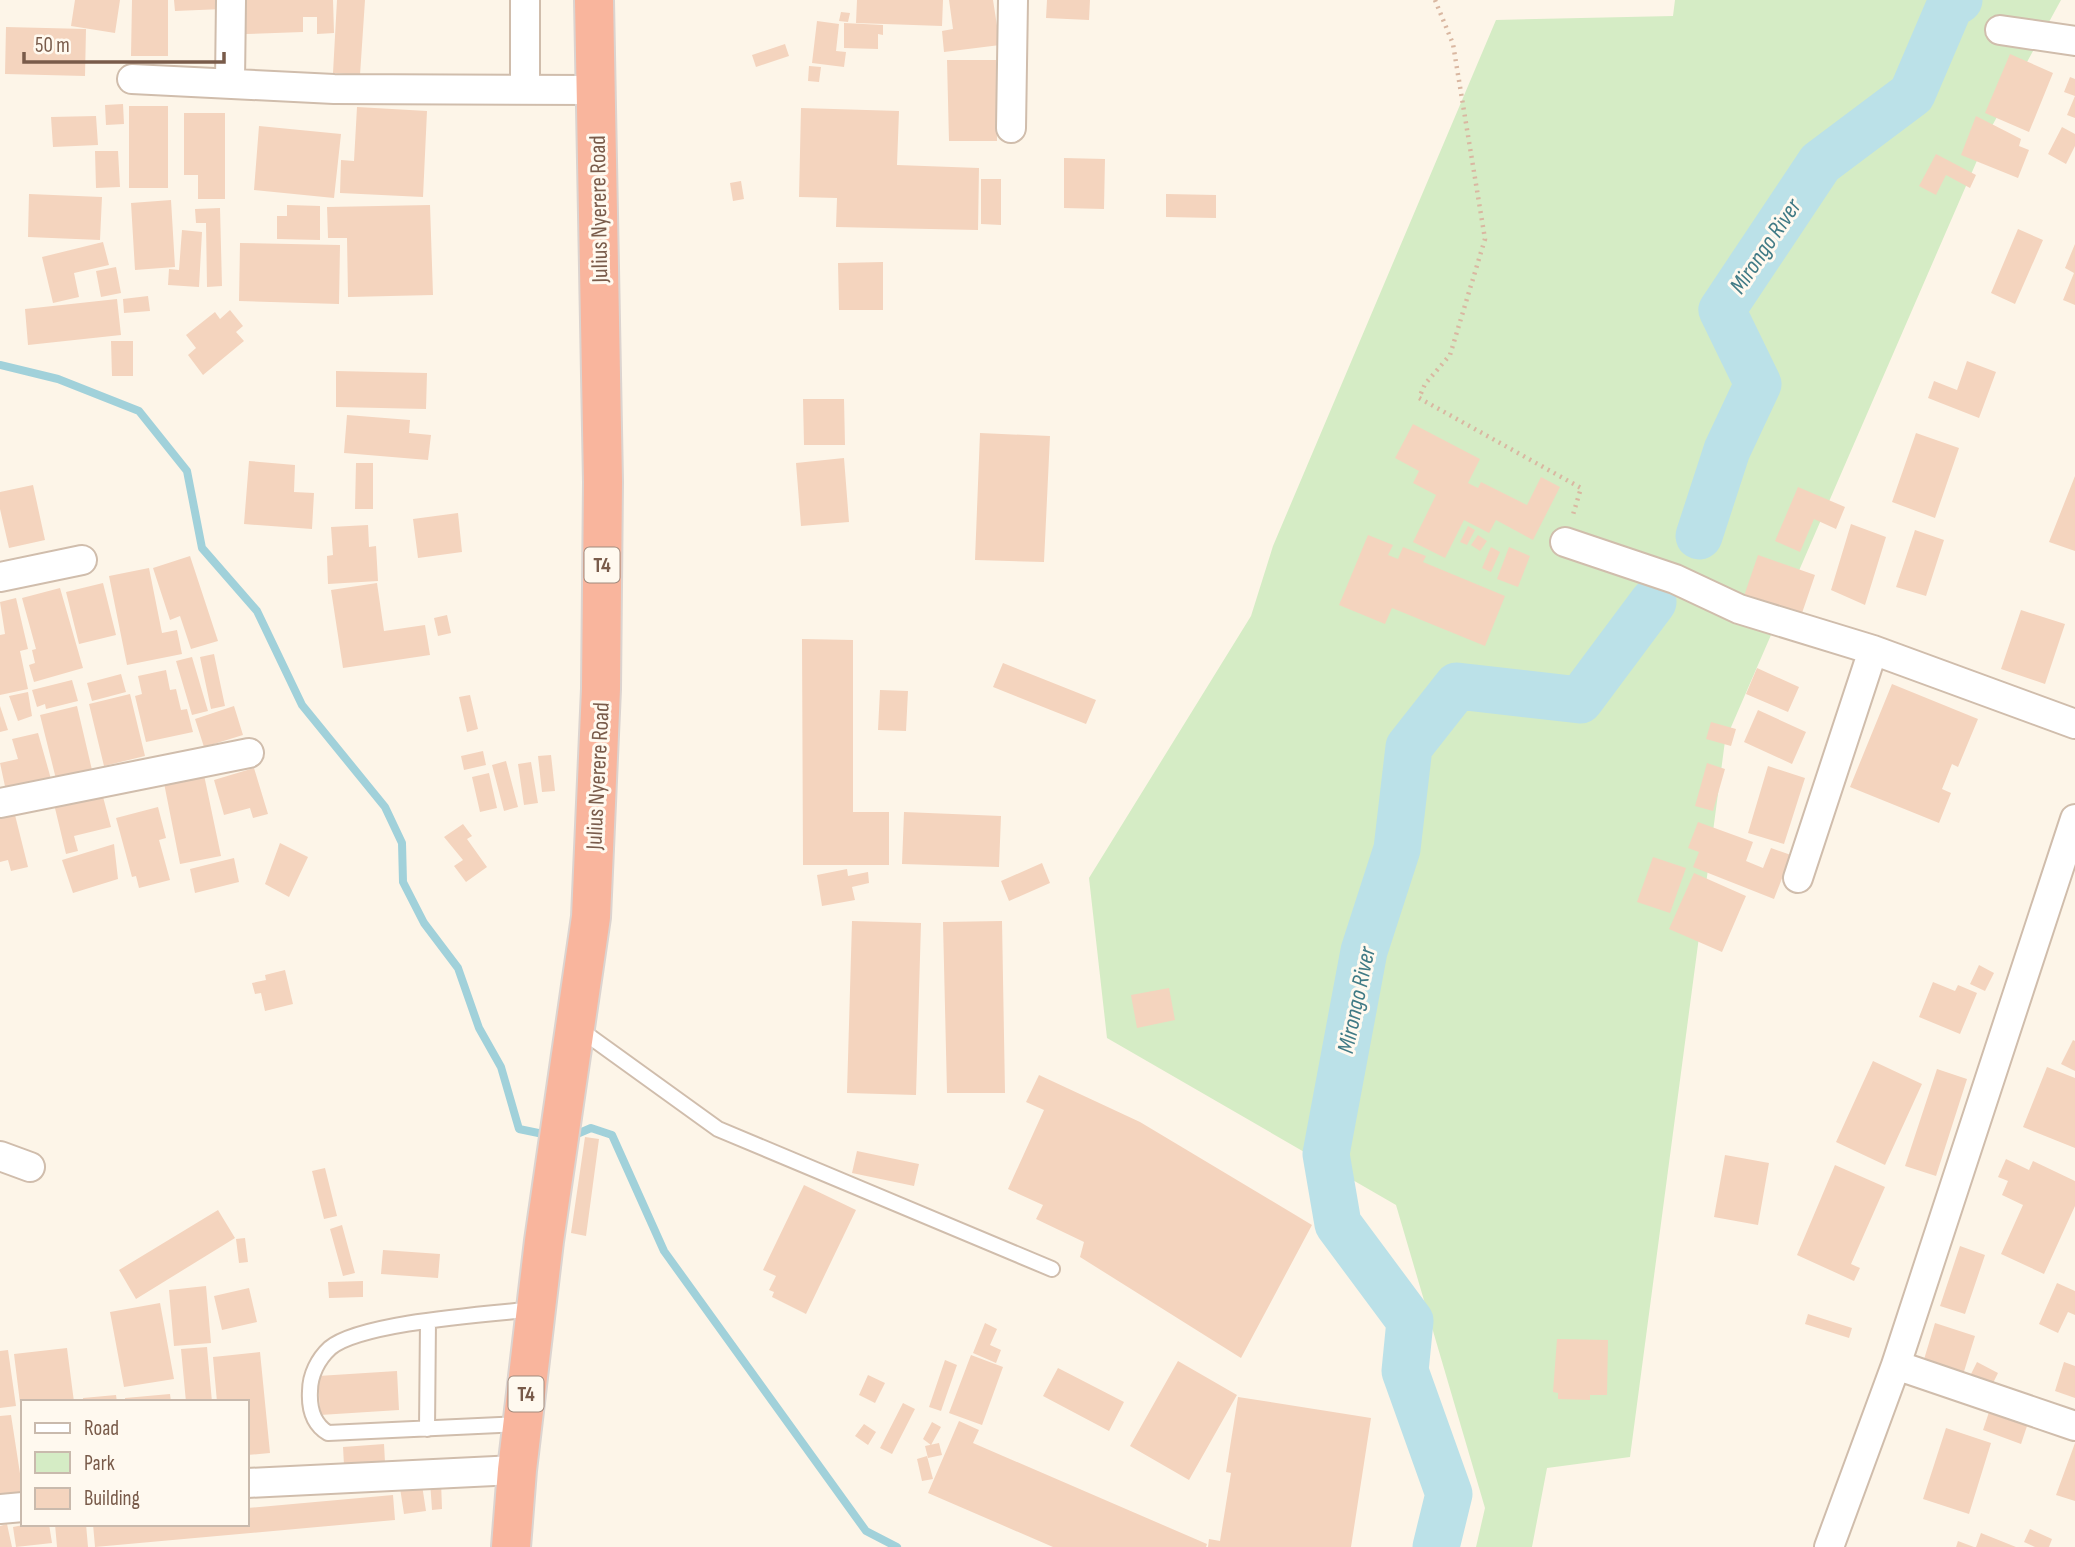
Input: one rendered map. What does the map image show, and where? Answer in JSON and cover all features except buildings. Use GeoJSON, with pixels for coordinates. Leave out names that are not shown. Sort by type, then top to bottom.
{"type":"FeatureCollection","features":[{"type":"Feature","properties":{"kind":"highway","name":"Julius Nyerere Road"},"geometry":{"type":"LineString","coordinates":[[511,1547],[517,1469],[544,1241],[591,918],[601,689],[603,482],[594,0]]}},
{"type":"Feature","properties":{"kind":"street"},"geometry":{"type":"LineString","coordinates":[[230,81],[231,0]]}},
{"type":"Feature","properties":{"kind":"street"},"geometry":{"type":"LineString","coordinates":[[525,0],[525,90]]}},
{"type":"Feature","properties":{"kind":"street"},"geometry":{"type":"LineString","coordinates":[[1011,128],[1013,0]]}},
{"type":"Feature","properties":{"kind":"street"},"geometry":{"type":"LineString","coordinates":[[2000,30],[2075,41]]}},
{"type":"Feature","properties":{"kind":"street"},"geometry":{"type":"LineString","coordinates":[[132,79],[230,81],[334,89],[595,90]]}},
{"type":"Feature","properties":{"kind":"street"},"geometry":{"type":"LineString","coordinates":[[1566,542],[1675,579],[1739,610],[1873,650],[2075,724]]}},
{"type":"Feature","properties":{"kind":"street"},"geometry":{"type":"LineString","coordinates":[[0,577],[82,560]]}},
{"type":"Feature","properties":{"kind":"street"},"geometry":{"type":"LineString","coordinates":[[1798,877],[1873,650]]}},
{"type":"Feature","properties":{"kind":"street"},"geometry":{"type":"LineString","coordinates":[[0,803],[249,752]]}},
{"type":"Feature","properties":{"kind":"street"},"geometry":{"type":"LineString","coordinates":[[1829,1547],[1896,1365],[2075,819]]}},
{"type":"Feature","properties":{"kind":"street"},"geometry":{"type":"LineString","coordinates":[[0,1156],[30,1167]]}},
{"type":"Feature","properties":{"kind":"street"},"geometry":{"type":"LineString","coordinates":[[1896,1365],[2075,1426]]}},
{"type":"Feature","properties":{"kind":"street"},"geometry":{"type":"LineString","coordinates":[[248,1483],[517,1469]]}},
{"type":"Feature","properties":{"kind":"street"},"geometry":{"type":"LineString","coordinates":[[0,1509],[21,1507]]}},
{"type":"Feature","properties":{"kind":"lane"},"geometry":{"type":"LineString","coordinates":[[575,1026],[718,1129],[1052,1269]]}},
{"type":"Feature","properties":{"kind":"lane"},"geometry":{"type":"LineString","coordinates":[[522,1424],[328,1433],[319,1427],[312,1416],[310,1392],[313,1373],[330,1348],[362,1335],[428,1321],[536,1309]]}},
{"type":"Feature","properties":{"kind":"lane"},"geometry":{"type":"LineString","coordinates":[[427,1429],[428,1321]]}},
{"type":"Feature","properties":{"kind":"path"},"geometry":{"type":"LineString","coordinates":[[1435,0],[1453,44],[1485,239],[1450,355],[1425,384],[1419,398],[1581,488],[1566,542]]}},
{"type":"Feature","properties":{"kind":"green space"},"geometry":{"type":"Polygon","coordinates":[[[1675,0],[2061,0],[1992,126],[1725,741],[1630,1457],[1547,1468],[1532,1547],[1476,1547],[1485,1508],[1396,1205],[1107,1038],[1089,878],[1251,616],[1273,546],[1496,20],[1673,16],[1675,0]]]}},
{"type":"Feature","properties":{"kind":"waterway","name":"Mirongo River"},"geometry":{"type":"LineString","coordinates":[[1699,536],[1727,450],[1758,384],[1722,310],[1820,163],[1912,94],[1950,5],[1959,0]]}},
{"type":"Feature","properties":{"kind":"waterway"},"geometry":{"type":"LineString","coordinates":[[0,365],[58,379],[139,411],[187,471],[202,548],[257,611],[302,705],[385,807],[402,843],[403,882],[424,923],[458,968],[479,1028],[501,1067],[519,1129],[548,1135]]}},
{"type":"Feature","properties":{"kind":"waterway","name":"Mirongo River"},"geometry":{"type":"LineString","coordinates":[[1436,1547],[1449,1494],[1405,1371],[1410,1321],[1338,1224],[1326,1154],[1364,951],[1397,849],[1409,747],[1457,686],[1580,700],[1653,602]]}},
{"type":"Feature","properties":{"kind":"waterway"},"geometry":{"type":"LineString","coordinates":[[570,1137],[591,1128],[612,1135],[664,1251],[866,1531],[897,1547]]}}]}
